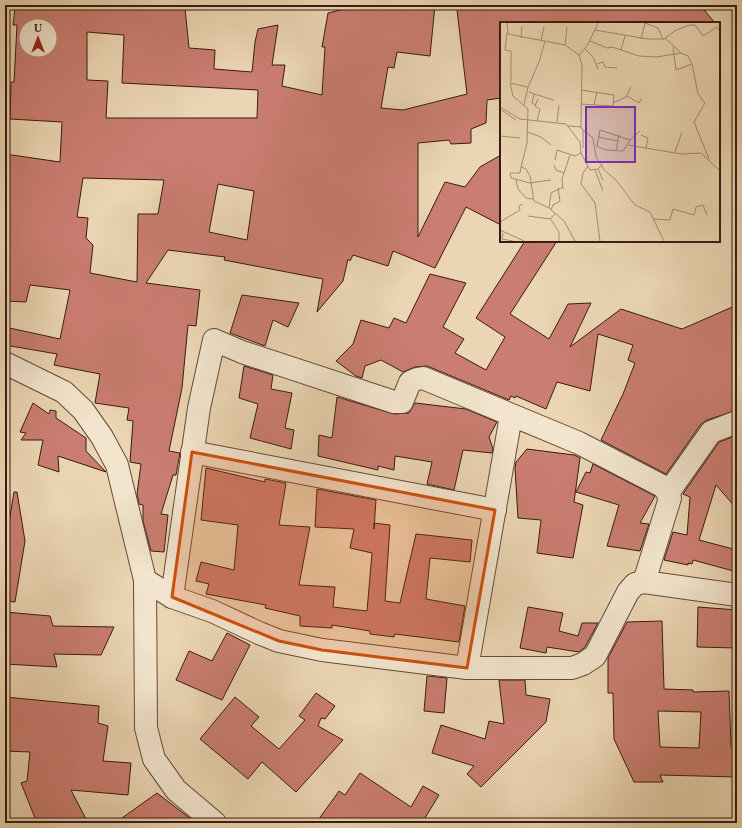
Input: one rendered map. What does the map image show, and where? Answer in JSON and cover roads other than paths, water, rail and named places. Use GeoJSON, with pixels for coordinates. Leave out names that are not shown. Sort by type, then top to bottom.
{"type":"FeatureCollection","features":[{"type":"Feature","properties":{"kind":"street"},"geometry":{"type":"LineString","coordinates":[[172,597],[199,408],[214,340],[242,352],[394,402],[402,402],[410,382],[423,378],[511,416],[579,443],[664,487],[670,498],[644,582]]}},
{"type":"Feature","properties":{"kind":"street"},"geometry":{"type":"LineString","coordinates":[[5,363],[64,392],[83,410],[102,437],[117,465],[145,580],[146,728],[154,759],[176,790],[215,823]]}},
{"type":"Feature","properties":{"kind":"street"},"geometry":{"type":"LineString","coordinates":[[467,668],[511,416]]}},
{"type":"Feature","properties":{"kind":"street"},"geometry":{"type":"LineString","coordinates":[[668,493],[711,432],[737,422]]}},
{"type":"Feature","properties":{"kind":"street"},"geometry":{"type":"LineString","coordinates":[[192,452],[495,510]]}},
{"type":"Feature","properties":{"kind":"street"},"geometry":{"type":"LineString","coordinates":[[145,580],[172,597],[280,641],[322,650],[467,668],[572,668],[583,664],[595,656],[628,592],[635,584],[644,582],[737,595]]}}]}
